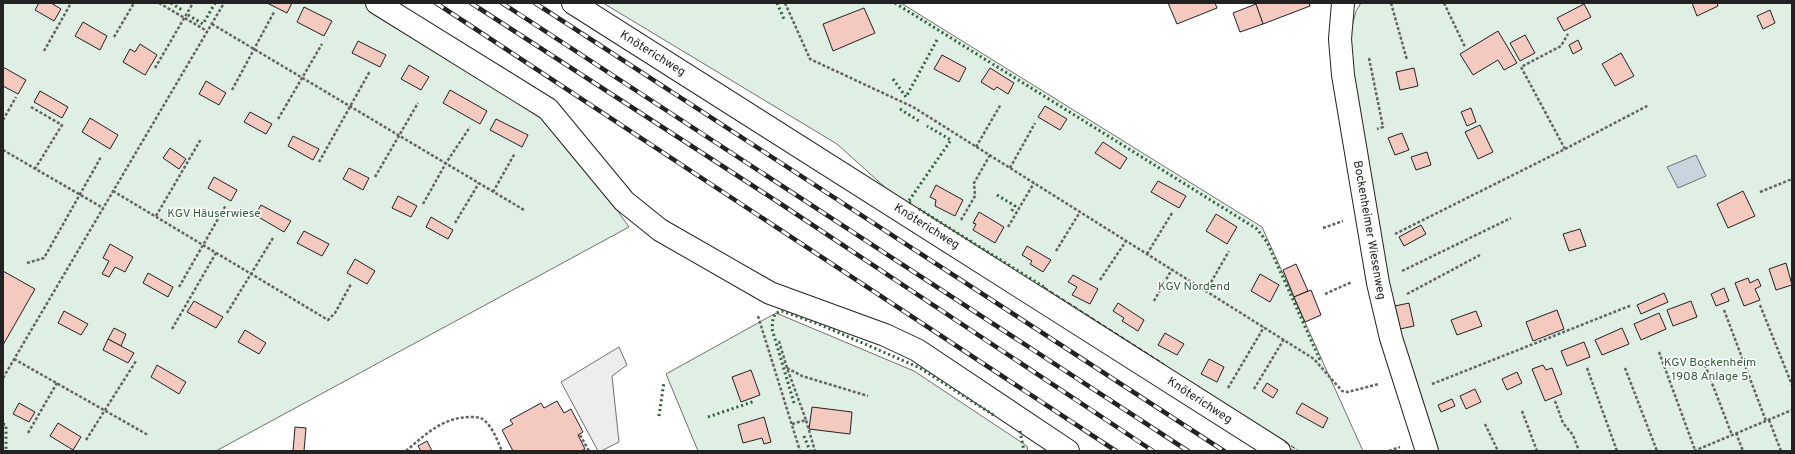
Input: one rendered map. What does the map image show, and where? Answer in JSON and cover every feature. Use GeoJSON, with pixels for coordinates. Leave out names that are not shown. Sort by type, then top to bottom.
{"type":"FeatureCollection","features":[{"type":"Feature","properties":{"kind":"lane"},"geometry":{"type":"LineString","coordinates":[[376,3],[548,109],[624,201],[660,230],[770,293],[885,335],[917,350],[1068,451]]}},
{"type":"Feature","properties":{"kind":"lane","name":"Knöterichweg"},"geometry":{"type":"LineString","coordinates":[[574,3],[1279,451]]}},
{"type":"Feature","properties":{"kind":"lane","name":"Bockenheimer Wiesenweg"},"geometry":{"type":"LineString","coordinates":[[1343,3],[1340,39],[1343,75],[1378,282],[1391,338],[1427,451]]}},
{"type":"Feature","properties":{"kind":"path"},"geometry":{"type":"LineString","coordinates":[[44,51],[71,3]]}},
{"type":"Feature","properties":{"kind":"path"},"geometry":{"type":"LineString","coordinates":[[114,37],[134,3]]}},
{"type":"Feature","properties":{"kind":"path"},"geometry":{"type":"LineString","coordinates":[[159,3],[207,31]]}},
{"type":"Feature","properties":{"kind":"path"},"geometry":{"type":"LineString","coordinates":[[155,68],[193,3]]}},
{"type":"Feature","properties":{"kind":"path"},"geometry":{"type":"LineString","coordinates":[[3,378],[224,3]]}},
{"type":"Feature","properties":{"kind":"path"},"geometry":{"type":"LineString","coordinates":[[785,3],[810,59],[913,108],[990,155],[1314,358],[1342,391],[1348,392],[1406,385],[1632,305]]}},
{"type":"Feature","properties":{"kind":"path"},"geometry":{"type":"LineString","coordinates":[[1391,3],[1407,60]]}},
{"type":"Feature","properties":{"kind":"path"},"geometry":{"type":"LineString","coordinates":[[1444,3],[1465,47]]}},
{"type":"Feature","properties":{"kind":"path"},"geometry":{"type":"LineString","coordinates":[[232,90],[255,50],[274,12]]}},
{"type":"Feature","properties":{"kind":"path"},"geometry":{"type":"LineString","coordinates":[[212,24],[524,210]]}},
{"type":"Feature","properties":{"kind":"path"},"geometry":{"type":"LineString","coordinates":[[1565,149],[1521,67],[1561,46],[1568,34]]}},
{"type":"Feature","properties":{"kind":"path"},"geometry":{"type":"LineString","coordinates":[[278,119],[322,44]]}},
{"type":"Feature","properties":{"kind":"path"},"geometry":{"type":"LineString","coordinates":[[319,162],[370,71]]}},
{"type":"Feature","properties":{"kind":"path"},"geometry":{"type":"LineString","coordinates":[[3,120],[16,97]]}},
{"type":"Feature","properties":{"kind":"path"},"geometry":{"type":"LineString","coordinates":[[375,177],[418,104]]}},
{"type":"Feature","properties":{"kind":"path"},"geometry":{"type":"LineString","coordinates":[[976,147],[1001,104]]}},
{"type":"Feature","properties":{"kind":"path"},"geometry":{"type":"LineString","coordinates":[[1372,243],[1386,239],[1649,105]]}},
{"type":"Feature","properties":{"kind":"path"},"geometry":{"type":"LineString","coordinates":[[31,107],[62,125],[35,169]]}},
{"type":"Feature","properties":{"kind":"path"},"geometry":{"type":"LineString","coordinates":[[1010,168],[1035,124]]}},
{"type":"Feature","properties":{"kind":"path"},"geometry":{"type":"LineString","coordinates":[[423,204],[446,163],[470,127]]}},
{"type":"Feature","properties":{"kind":"path"},"geometry":{"type":"LineString","coordinates":[[156,216],[201,139]]}},
{"type":"Feature","properties":{"kind":"path"},"geometry":{"type":"LineString","coordinates":[[3,150],[103,208]]}},
{"type":"Feature","properties":{"kind":"path"},"geometry":{"type":"LineString","coordinates":[[493,192],[515,154]]}},
{"type":"Feature","properties":{"kind":"path"},"geometry":{"type":"LineString","coordinates":[[960,223],[975,196],[974,183],[990,155]]}},
{"type":"Feature","properties":{"kind":"path"},"geometry":{"type":"LineString","coordinates":[[27,263],[44,258],[101,157]]}},
{"type":"Feature","properties":{"kind":"path"},"geometry":{"type":"LineString","coordinates":[[1760,192],[1792,178]]}},
{"type":"Feature","properties":{"kind":"path"},"geometry":{"type":"LineString","coordinates":[[455,222],[479,183]]}},
{"type":"Feature","properties":{"kind":"path"},"geometry":{"type":"LineString","coordinates":[[1008,227],[1034,183]]}},
{"type":"Feature","properties":{"kind":"path"},"geometry":{"type":"LineString","coordinates":[[113,191],[328,320],[336,313],[351,284]]}},
{"type":"Feature","properties":{"kind":"path"},"geometry":{"type":"LineString","coordinates":[[179,287],[226,205]]}},
{"type":"Feature","properties":{"kind":"path"},"geometry":{"type":"LineString","coordinates":[[1056,251],[1080,212]]}},
{"type":"Feature","properties":{"kind":"path"},"geometry":{"type":"LineString","coordinates":[[1147,254],[1172,213]]}},
{"type":"Feature","properties":{"kind":"path"},"geometry":{"type":"LineString","coordinates":[[1378,282],[1511,218]]}},
{"type":"Feature","properties":{"kind":"path"},"geometry":{"type":"LineString","coordinates":[[227,313],[273,238]]}},
{"type":"Feature","properties":{"kind":"path"},"geometry":{"type":"LineString","coordinates":[[1100,280],[1126,240]]}},
{"type":"Feature","properties":{"kind":"path"},"geometry":{"type":"LineString","coordinates":[[1206,291],[1229,251]]}},
{"type":"Feature","properties":{"kind":"path"},"geometry":{"type":"LineString","coordinates":[[172,329],[216,253]]}},
{"type":"Feature","properties":{"kind":"path"},"geometry":{"type":"LineString","coordinates":[[1383,307],[1480,255]]}},
{"type":"Feature","properties":{"kind":"path"},"geometry":{"type":"LineString","coordinates":[[1154,301],[1172,269]]}},
{"type":"Feature","properties":{"kind":"path"},"geometry":{"type":"LineString","coordinates":[[1760,305],[1792,385]]}},
{"type":"Feature","properties":{"kind":"path"},"geometry":{"type":"LineString","coordinates":[[755,309],[800,451]]}},
{"type":"Feature","properties":{"kind":"path"},"geometry":{"type":"LineString","coordinates":[[1724,310],[1781,451]]}},
{"type":"Feature","properties":{"kind":"path"},"geometry":{"type":"LineString","coordinates":[[1226,390],[1264,327]]}},
{"type":"Feature","properties":{"kind":"path"},"geometry":{"type":"LineString","coordinates":[[1254,389],[1284,339]]}},
{"type":"Feature","properties":{"kind":"path"},"geometry":{"type":"LineString","coordinates":[[779,341],[815,451]]}},
{"type":"Feature","properties":{"kind":"path"},"geometry":{"type":"LineString","coordinates":[[1659,352],[1694,451],[1700,450],[1736,433],[1792,410]]}},
{"type":"Feature","properties":{"kind":"path"},"geometry":{"type":"LineString","coordinates":[[14,359],[148,435]]}},
{"type":"Feature","properties":{"kind":"path"},"geometry":{"type":"LineString","coordinates":[[86,440],[136,361]]}},
{"type":"Feature","properties":{"kind":"path"},"geometry":{"type":"LineString","coordinates":[[1705,365],[1732,435]]}},
{"type":"Feature","properties":{"kind":"path"},"geometry":{"type":"LineString","coordinates":[[787,368],[802,376],[868,396]]}},
{"type":"Feature","properties":{"kind":"path"},"geometry":{"type":"LineString","coordinates":[[1587,368],[1617,451]]}},
{"type":"Feature","properties":{"kind":"path"},"geometry":{"type":"LineString","coordinates":[[1625,368],[1657,451]]}},
{"type":"Feature","properties":{"kind":"path"},"geometry":{"type":"LineString","coordinates":[[28,434],[58,383]]}},
{"type":"Feature","properties":{"kind":"path"},"geometry":{"type":"LineString","coordinates":[[1555,401],[1563,424],[1573,435],[1579,451]]}},
{"type":"Feature","properties":{"kind":"path"},"geometry":{"type":"LineString","coordinates":[[1522,411],[1537,451]]}},
{"type":"Feature","properties":{"kind":"path"},"geometry":{"type":"LineString","coordinates":[[406,451],[447,420],[458,417],[475,417],[482,418],[487,422],[502,451]]}},
{"type":"Feature","properties":{"kind":"path"},"geometry":{"type":"LineString","coordinates":[[792,424],[806,420]]}},
{"type":"Feature","properties":{"kind":"path"},"geometry":{"type":"LineString","coordinates":[[1485,424],[1498,451]]}},
{"type":"Feature","properties":{"kind":"path"},"geometry":{"type":"LineString","coordinates":[[1736,433],[1743,451]]}},
{"type":"Feature","properties":{"kind":"path"},"geometry":{"type":"LineString","coordinates":[[580,435],[589,451]]}},
{"type":"Feature","properties":{"kind":"green space","name":"KGV Häuserwiese"},"geometry":{"type":"Polygon","coordinates":[[[3,3],[367,3],[540,111],[595,179],[629,227],[216,451],[3,451],[3,3]]]}},
{"type":"Feature","properties":{"kind":"green space","name":"KGV Nordend"},"geometry":{"type":"Polygon","coordinates":[[[603,3],[901,3],[1262,227],[1363,451],[1294,451],[897,198],[837,144],[603,3]]]}},
{"type":"Feature","properties":{"kind":"green space","name":"KGV Bockenheim 1908 Anlage 5"},"geometry":{"type":"Polygon","coordinates":[[[1361,3],[1792,3],[1792,451],[1433,451],[1390,311],[1346,49],[1356,11],[1361,3]]]}},
{"type":"Feature","properties":{"kind":"green space"},"geometry":{"type":"Polygon","coordinates":[[[776,313],[914,371],[1027,446],[1028,451],[698,451],[666,374],[776,313]]]}},
{"type":"Feature","properties":{"kind":"shaded area"},"geometry":{"type":"Polygon","coordinates":[[[1696,155],[1706,176],[1678,188],[1667,167],[1696,155]]]}},
{"type":"Feature","properties":{"kind":"shaded area"},"geometry":{"type":"Polygon","coordinates":[[[619,347],[627,365],[612,376],[619,442],[598,451],[561,382],[619,347]]]}},
{"type":"Feature","properties":{"kind":"building"},"geometry":{"type":"Polygon","coordinates":[[[39,3],[51,3],[61,9],[54,21],[35,10],[39,3]]]}},
{"type":"Feature","properties":{"kind":"building"},"geometry":{"type":"Polygon","coordinates":[[[267,3],[292,3],[287,13],[267,3]]]}},
{"type":"Feature","properties":{"kind":"building"},"geometry":{"type":"Polygon","coordinates":[[[1168,3],[1215,3],[1217,8],[1177,24],[1168,3]]]}},
{"type":"Feature","properties":{"kind":"building"},"geometry":{"type":"Polygon","coordinates":[[[1255,3],[1309,3],[1310,6],[1263,24],[1255,3]]]}},
{"type":"Feature","properties":{"kind":"building"},"geometry":{"type":"Polygon","coordinates":[[[1692,3],[1717,3],[1718,6],[1697,16],[1692,3]]]}},
{"type":"Feature","properties":{"kind":"building"},"geometry":{"type":"Polygon","coordinates":[[[1256,4],[1263,24],[1240,32],[1233,13],[1256,4]]]}},
{"type":"Feature","properties":{"kind":"building"},"geometry":{"type":"Polygon","coordinates":[[[1584,4],[1591,17],[1564,31],[1557,18],[1584,4]]]}},
{"type":"Feature","properties":{"kind":"building"},"geometry":{"type":"Polygon","coordinates":[[[304,7],[332,21],[324,36],[297,22],[304,7]]]}},
{"type":"Feature","properties":{"kind":"building"},"geometry":{"type":"Polygon","coordinates":[[[864,8],[875,33],[833,51],[823,24],[864,8]]]}},
{"type":"Feature","properties":{"kind":"building"},"geometry":{"type":"Polygon","coordinates":[[[1770,10],[1775,23],[1763,29],[1757,16],[1770,10]]]}},
{"type":"Feature","properties":{"kind":"building"},"geometry":{"type":"Polygon","coordinates":[[[83,22],[107,36],[100,50],[75,36],[83,22]]]}},
{"type":"Feature","properties":{"kind":"building"},"geometry":{"type":"Polygon","coordinates":[[[1498,31],[1517,63],[1504,70],[1498,60],[1473,75],[1460,54],[1498,31]]]}},
{"type":"Feature","properties":{"kind":"building"},"geometry":{"type":"Polygon","coordinates":[[[1525,35],[1535,53],[1520,61],[1510,43],[1525,35]]]}},
{"type":"Feature","properties":{"kind":"building"},"geometry":{"type":"Polygon","coordinates":[[[1578,40],[1582,49],[1573,54],[1569,45],[1578,40]]]}},
{"type":"Feature","properties":{"kind":"building"},"geometry":{"type":"Polygon","coordinates":[[[358,41],[386,55],[380,67],[352,53],[358,41]]]}},
{"type":"Feature","properties":{"kind":"building"},"geometry":{"type":"Polygon","coordinates":[[[140,44],[157,55],[145,75],[123,62],[130,49],[135,52],[140,44]]]}},
{"type":"Feature","properties":{"kind":"building"},"geometry":{"type":"Polygon","coordinates":[[[1621,53],[1634,76],[1615,86],[1602,64],[1621,53]]]}},
{"type":"Feature","properties":{"kind":"building"},"geometry":{"type":"Polygon","coordinates":[[[942,55],[966,68],[959,82],[934,69],[942,55]]]}},
{"type":"Feature","properties":{"kind":"building"},"geometry":{"type":"Polygon","coordinates":[[[409,65],[429,77],[421,90],[401,79],[409,65]]]}},
{"type":"Feature","properties":{"kind":"building"},"geometry":{"type":"Polygon","coordinates":[[[3,67],[26,80],[18,94],[3,86],[3,67]]]}},
{"type":"Feature","properties":{"kind":"building"},"geometry":{"type":"Polygon","coordinates":[[[990,68],[1014,83],[1008,94],[997,87],[994,90],[981,82],[990,68]]]}},
{"type":"Feature","properties":{"kind":"building"},"geometry":{"type":"Polygon","coordinates":[[[1414,68],[1418,86],[1400,90],[1396,72],[1414,68]]]}},
{"type":"Feature","properties":{"kind":"building"},"geometry":{"type":"Polygon","coordinates":[[[206,81],[226,93],[219,105],[199,94],[206,81]]]}},
{"type":"Feature","properties":{"kind":"building"},"geometry":{"type":"Polygon","coordinates":[[[450,90],[487,111],[480,124],[443,103],[450,90]]]}},
{"type":"Feature","properties":{"kind":"building"},"geometry":{"type":"Polygon","coordinates":[[[40,91],[68,107],[62,118],[34,102],[40,91]]]}},
{"type":"Feature","properties":{"kind":"building"},"geometry":{"type":"Polygon","coordinates":[[[1045,106],[1067,119],[1060,130],[1038,117],[1045,106]]]}},
{"type":"Feature","properties":{"kind":"building"},"geometry":{"type":"Polygon","coordinates":[[[1471,108],[1476,122],[1467,126],[1461,112],[1471,108]]]}},
{"type":"Feature","properties":{"kind":"building"},"geometry":{"type":"Polygon","coordinates":[[[250,112],[272,124],[266,134],[244,122],[250,112]]]}},
{"type":"Feature","properties":{"kind":"building"},"geometry":{"type":"Polygon","coordinates":[[[90,118],[118,135],[110,149],[82,132],[90,118]]]}},
{"type":"Feature","properties":{"kind":"building"},"geometry":{"type":"Polygon","coordinates":[[[496,119],[528,135],[522,147],[490,130],[496,119]]]}},
{"type":"Feature","properties":{"kind":"building"},"geometry":{"type":"Polygon","coordinates":[[[1480,125],[1493,152],[1478,159],[1465,132],[1480,125]]]}},
{"type":"Feature","properties":{"kind":"building"},"geometry":{"type":"Polygon","coordinates":[[[1402,133],[1409,150],[1395,155],[1388,138],[1402,133]]]}},
{"type":"Feature","properties":{"kind":"building"},"geometry":{"type":"Polygon","coordinates":[[[293,136],[319,149],[313,160],[288,146],[293,136]]]}},
{"type":"Feature","properties":{"kind":"building"},"geometry":{"type":"Polygon","coordinates":[[[1103,142],[1127,158],[1120,169],[1095,153],[1103,142]]]}},
{"type":"Feature","properties":{"kind":"building"},"geometry":{"type":"Polygon","coordinates":[[[170,148],[186,159],[179,169],[163,158],[170,148]]]}},
{"type":"Feature","properties":{"kind":"building"},"geometry":{"type":"Polygon","coordinates":[[[1427,152],[1431,165],[1416,170],[1411,157],[1427,152]]]}},
{"type":"Feature","properties":{"kind":"building"},"geometry":{"type":"Polygon","coordinates":[[[349,168],[369,178],[363,190],[343,179],[349,168]]]}},
{"type":"Feature","properties":{"kind":"building"},"geometry":{"type":"Polygon","coordinates":[[[214,177],[237,190],[231,201],[208,188],[214,177]]]}},
{"type":"Feature","properties":{"kind":"building"},"geometry":{"type":"Polygon","coordinates":[[[1158,181],[1186,196],[1179,208],[1151,192],[1158,181]]]}},
{"type":"Feature","properties":{"kind":"building"},"geometry":{"type":"Polygon","coordinates":[[[936,185],[963,200],[955,216],[935,206],[936,200],[930,197],[936,185]]]}},
{"type":"Feature","properties":{"kind":"building"},"geometry":{"type":"Polygon","coordinates":[[[1743,191],[1755,216],[1728,228],[1717,204],[1743,191]]]}},
{"type":"Feature","properties":{"kind":"building"},"geometry":{"type":"Polygon","coordinates":[[[398,196],[417,206],[411,217],[392,208],[398,196]]]}},
{"type":"Feature","properties":{"kind":"building"},"geometry":{"type":"Polygon","coordinates":[[[261,205],[291,221],[284,232],[255,215],[261,205]]]}},
{"type":"Feature","properties":{"kind":"building"},"geometry":{"type":"Polygon","coordinates":[[[979,212],[1004,227],[995,243],[973,230],[976,224],[973,223],[979,212]]]}},
{"type":"Feature","properties":{"kind":"building"},"geometry":{"type":"Polygon","coordinates":[[[1216,214],[1237,227],[1227,244],[1206,231],[1216,214]]]}},
{"type":"Feature","properties":{"kind":"building"},"geometry":{"type":"Polygon","coordinates":[[[431,217],[453,230],[448,239],[426,227],[431,217]]]}},
{"type":"Feature","properties":{"kind":"building"},"geometry":{"type":"Polygon","coordinates":[[[1421,225],[1426,234],[1404,246],[1399,237],[1421,225]]]}},
{"type":"Feature","properties":{"kind":"building"},"geometry":{"type":"Polygon","coordinates":[[[1580,229],[1586,246],[1569,251],[1563,234],[1580,229]]]}},
{"type":"Feature","properties":{"kind":"building"},"geometry":{"type":"Polygon","coordinates":[[[304,231],[329,244],[322,256],[297,243],[304,231]]]}},
{"type":"Feature","properties":{"kind":"building"},"geometry":{"type":"Polygon","coordinates":[[[110,244],[133,257],[125,272],[115,267],[109,277],[102,274],[109,261],[103,258],[110,244]]]}},
{"type":"Feature","properties":{"kind":"building"},"geometry":{"type":"Polygon","coordinates":[[[1027,246],[1051,260],[1043,272],[1030,264],[1032,261],[1022,255],[1027,246]]]}},
{"type":"Feature","properties":{"kind":"building"},"geometry":{"type":"Polygon","coordinates":[[[355,259],[375,271],[367,284],[347,273],[355,259]]]}},
{"type":"Feature","properties":{"kind":"building"},"geometry":{"type":"Polygon","coordinates":[[[1786,263],[1792,285],[1776,290],[1769,269],[1786,263]]]}},
{"type":"Feature","properties":{"kind":"building"},"geometry":{"type":"Polygon","coordinates":[[[1296,264],[1308,291],[1294,297],[1283,270],[1296,264]]]}},
{"type":"Feature","properties":{"kind":"building"},"geometry":{"type":"Polygon","coordinates":[[[3,271],[35,289],[3,345],[3,271]]]}},
{"type":"Feature","properties":{"kind":"building"},"geometry":{"type":"Polygon","coordinates":[[[148,273],[173,287],[168,297],[143,283],[148,273]]]}},
{"type":"Feature","properties":{"kind":"building"},"geometry":{"type":"Polygon","coordinates":[[[1260,274],[1279,285],[1270,302],[1251,291],[1260,274]]]}},
{"type":"Feature","properties":{"kind":"building"},"geometry":{"type":"Polygon","coordinates":[[[1073,275],[1098,289],[1090,304],[1072,295],[1077,287],[1068,282],[1073,275]]]}},
{"type":"Feature","properties":{"kind":"building"},"geometry":{"type":"Polygon","coordinates":[[[1748,278],[1750,283],[1758,279],[1761,286],[1755,289],[1760,300],[1744,306],[1735,283],[1748,278]]]}},
{"type":"Feature","properties":{"kind":"building"},"geometry":{"type":"Polygon","coordinates":[[[1724,288],[1729,301],[1716,306],[1711,294],[1724,288]]]}},
{"type":"Feature","properties":{"kind":"building"},"geometry":{"type":"Polygon","coordinates":[[[1311,290],[1321,315],[1305,322],[1294,297],[1311,290]]]}},
{"type":"Feature","properties":{"kind":"building"},"geometry":{"type":"Polygon","coordinates":[[[1664,293],[1668,302],[1641,314],[1637,305],[1664,293]]]}},
{"type":"Feature","properties":{"kind":"building"},"geometry":{"type":"Polygon","coordinates":[[[194,301],[223,317],[216,328],[187,312],[194,301]]]}},
{"type":"Feature","properties":{"kind":"building"},"geometry":{"type":"Polygon","coordinates":[[[1691,301],[1697,317],[1673,326],[1667,310],[1691,301]]]}},
{"type":"Feature","properties":{"kind":"building"},"geometry":{"type":"Polygon","coordinates":[[[1118,303],[1144,320],[1138,331],[1122,321],[1124,318],[1113,311],[1118,303]]]}},
{"type":"Feature","properties":{"kind":"building"},"geometry":{"type":"Polygon","coordinates":[[[1409,303],[1414,326],[1400,329],[1395,306],[1409,303]]]}},
{"type":"Feature","properties":{"kind":"building"},"geometry":{"type":"Polygon","coordinates":[[[1557,310],[1564,329],[1533,341],[1526,322],[1557,310]]]}},
{"type":"Feature","properties":{"kind":"building"},"geometry":{"type":"Polygon","coordinates":[[[64,311],[88,324],[81,335],[58,323],[64,311]]]}},
{"type":"Feature","properties":{"kind":"building"},"geometry":{"type":"Polygon","coordinates":[[[1476,311],[1482,326],[1457,335],[1451,320],[1476,311]]]}},
{"type":"Feature","properties":{"kind":"building"},"geometry":{"type":"Polygon","coordinates":[[[1659,313],[1666,329],[1641,340],[1634,324],[1659,313]]]}},
{"type":"Feature","properties":{"kind":"building"},"geometry":{"type":"Polygon","coordinates":[[[114,328],[126,334],[121,346],[108,339],[114,328]]]}},
{"type":"Feature","properties":{"kind":"building"},"geometry":{"type":"Polygon","coordinates":[[[1622,328],[1629,344],[1602,355],[1595,340],[1622,328]]]}},
{"type":"Feature","properties":{"kind":"building"},"geometry":{"type":"Polygon","coordinates":[[[245,330],[266,343],[259,354],[238,342],[245,330]]]}},
{"type":"Feature","properties":{"kind":"building"},"geometry":{"type":"Polygon","coordinates":[[[1165,333],[1184,344],[1177,355],[1158,345],[1165,333]]]}},
{"type":"Feature","properties":{"kind":"building"},"geometry":{"type":"Polygon","coordinates":[[[108,339],[134,353],[128,363],[103,350],[108,339]]]}},
{"type":"Feature","properties":{"kind":"building"},"geometry":{"type":"Polygon","coordinates":[[[1584,342],[1590,357],[1567,366],[1561,351],[1584,342]]]}},
{"type":"Feature","properties":{"kind":"building"},"geometry":{"type":"Polygon","coordinates":[[[1209,359],[1224,367],[1217,382],[1201,374],[1209,359]]]}},
{"type":"Feature","properties":{"kind":"building"},"geometry":{"type":"Polygon","coordinates":[[[157,365],[186,382],[179,394],[151,377],[157,365]]]}},
{"type":"Feature","properties":{"kind":"building"},"geometry":{"type":"Polygon","coordinates":[[[1543,365],[1546,370],[1552,368],[1562,394],[1545,401],[1532,369],[1543,365]]]}},
{"type":"Feature","properties":{"kind":"building"},"geometry":{"type":"Polygon","coordinates":[[[751,370],[760,395],[741,402],[732,377],[751,370]]]}},
{"type":"Feature","properties":{"kind":"building"},"geometry":{"type":"Polygon","coordinates":[[[1517,372],[1522,383],[1507,390],[1502,379],[1517,372]]]}},
{"type":"Feature","properties":{"kind":"building"},"geometry":{"type":"Polygon","coordinates":[[[1267,383],[1278,390],[1273,398],[1262,391],[1267,383]]]}},
{"type":"Feature","properties":{"kind":"building"},"geometry":{"type":"Polygon","coordinates":[[[1475,389],[1481,402],[1466,409],[1460,396],[1475,389]]]}},
{"type":"Feature","properties":{"kind":"building"},"geometry":{"type":"Polygon","coordinates":[[[1452,399],[1455,406],[1441,412],[1438,405],[1452,399]]]}},
{"type":"Feature","properties":{"kind":"building"},"geometry":{"type":"Polygon","coordinates":[[[557,401],[564,413],[571,409],[583,432],[578,435],[585,449],[581,451],[513,451],[502,430],[513,424],[510,420],[541,403],[544,408],[557,401]]]}},
{"type":"Feature","properties":{"kind":"building"},"geometry":{"type":"Polygon","coordinates":[[[19,403],[35,412],[29,422],[13,414],[19,403]]]}},
{"type":"Feature","properties":{"kind":"building"},"geometry":{"type":"Polygon","coordinates":[[[1302,403],[1328,418],[1323,428],[1296,413],[1302,403]]]}},
{"type":"Feature","properties":{"kind":"building"},"geometry":{"type":"Polygon","coordinates":[[[812,407],[852,412],[850,434],[809,429],[812,407]]]}},
{"type":"Feature","properties":{"kind":"building"},"geometry":{"type":"Polygon","coordinates":[[[764,417],[771,442],[764,444],[762,438],[743,443],[738,425],[764,417]]]}},
{"type":"Feature","properties":{"kind":"building"},"geometry":{"type":"Polygon","coordinates":[[[58,423],[81,437],[73,450],[50,436],[58,423]]]}},
{"type":"Feature","properties":{"kind":"building"},"geometry":{"type":"Polygon","coordinates":[[[295,427],[306,428],[304,451],[293,451],[295,427]]]}},
{"type":"Feature","properties":{"kind":"building"},"geometry":{"type":"Polygon","coordinates":[[[427,441],[432,451],[421,451],[418,446],[427,441]]]}},
{"type":"Feature","properties":{"kind":"railway"},"geometry":{"type":"LineString","coordinates":[[436,3],[1116,451]]}},
{"type":"Feature","properties":{"kind":"railway"},"geometry":{"type":"LineString","coordinates":[[471,3],[781,204],[1153,451]]}},
{"type":"Feature","properties":{"kind":"railway"},"geometry":{"type":"LineString","coordinates":[[502,3],[1188,451]]}},
{"type":"Feature","properties":{"kind":"railway"},"geometry":{"type":"LineString","coordinates":[[535,3],[1224,451]]}},
{"type":"Feature","properties":{"kind":"hedge"},"geometry":{"type":"LineString","coordinates":[[171,3],[182,10]]}},
{"type":"Feature","properties":{"kind":"hedge"},"geometry":{"type":"LineString","coordinates":[[188,15],[203,24],[215,3]]}},
{"type":"Feature","properties":{"kind":"hedge"},"geometry":{"type":"LineString","coordinates":[[777,3],[784,19]]}},
{"type":"Feature","properties":{"kind":"hedge"},"geometry":{"type":"LineString","coordinates":[[895,3],[1257,229],[1267,242],[1320,360]]}},
{"type":"Feature","properties":{"kind":"hedge"},"geometry":{"type":"LineString","coordinates":[[893,79],[906,97],[937,40]]}},
{"type":"Feature","properties":{"kind":"hedge"},"geometry":{"type":"LineString","coordinates":[[900,109],[919,121]]}},
{"type":"Feature","properties":{"kind":"hedge"},"geometry":{"type":"LineString","coordinates":[[911,203],[908,202],[951,140],[927,126]]}},
{"type":"Feature","properties":{"kind":"hedge"},"geometry":{"type":"LineString","coordinates":[[997,195],[1015,206],[1011,212]]}},
{"type":"Feature","properties":{"kind":"hedge"},"geometry":{"type":"LineString","coordinates":[[919,209],[1044,287]]}},
{"type":"Feature","properties":{"kind":"hedge"},"geometry":{"type":"LineString","coordinates":[[794,403],[772,329],[773,318],[776,313],[782,311],[821,325],[920,368],[995,416]]}},
{"type":"Feature","properties":{"kind":"hedge"},"geometry":{"type":"LineString","coordinates":[[659,416],[664,382]]}},
{"type":"Feature","properties":{"kind":"hedge"},"geometry":{"type":"LineString","coordinates":[[708,417],[755,401]]}},
{"type":"Feature","properties":{"kind":"hedge"},"geometry":{"type":"LineString","coordinates":[[3,424],[6,425],[6,451]]}},
{"type":"Feature","properties":{"kind":"hedge"},"geometry":{"type":"LineString","coordinates":[[1020,431],[1024,451]]}},
{"type":"Feature","properties":{"kind":"hedge"},"geometry":{"type":"LineString","coordinates":[[804,436],[810,451]]}},
{"type":"Feature","properties":{"kind":"fence"},"geometry":{"type":"LineString","coordinates":[[1044,287],[1164,364]]}},
{"type":"Feature","properties":{"kind":"fence"},"geometry":{"type":"LineString","coordinates":[[1285,442],[1299,451]]}}]}
